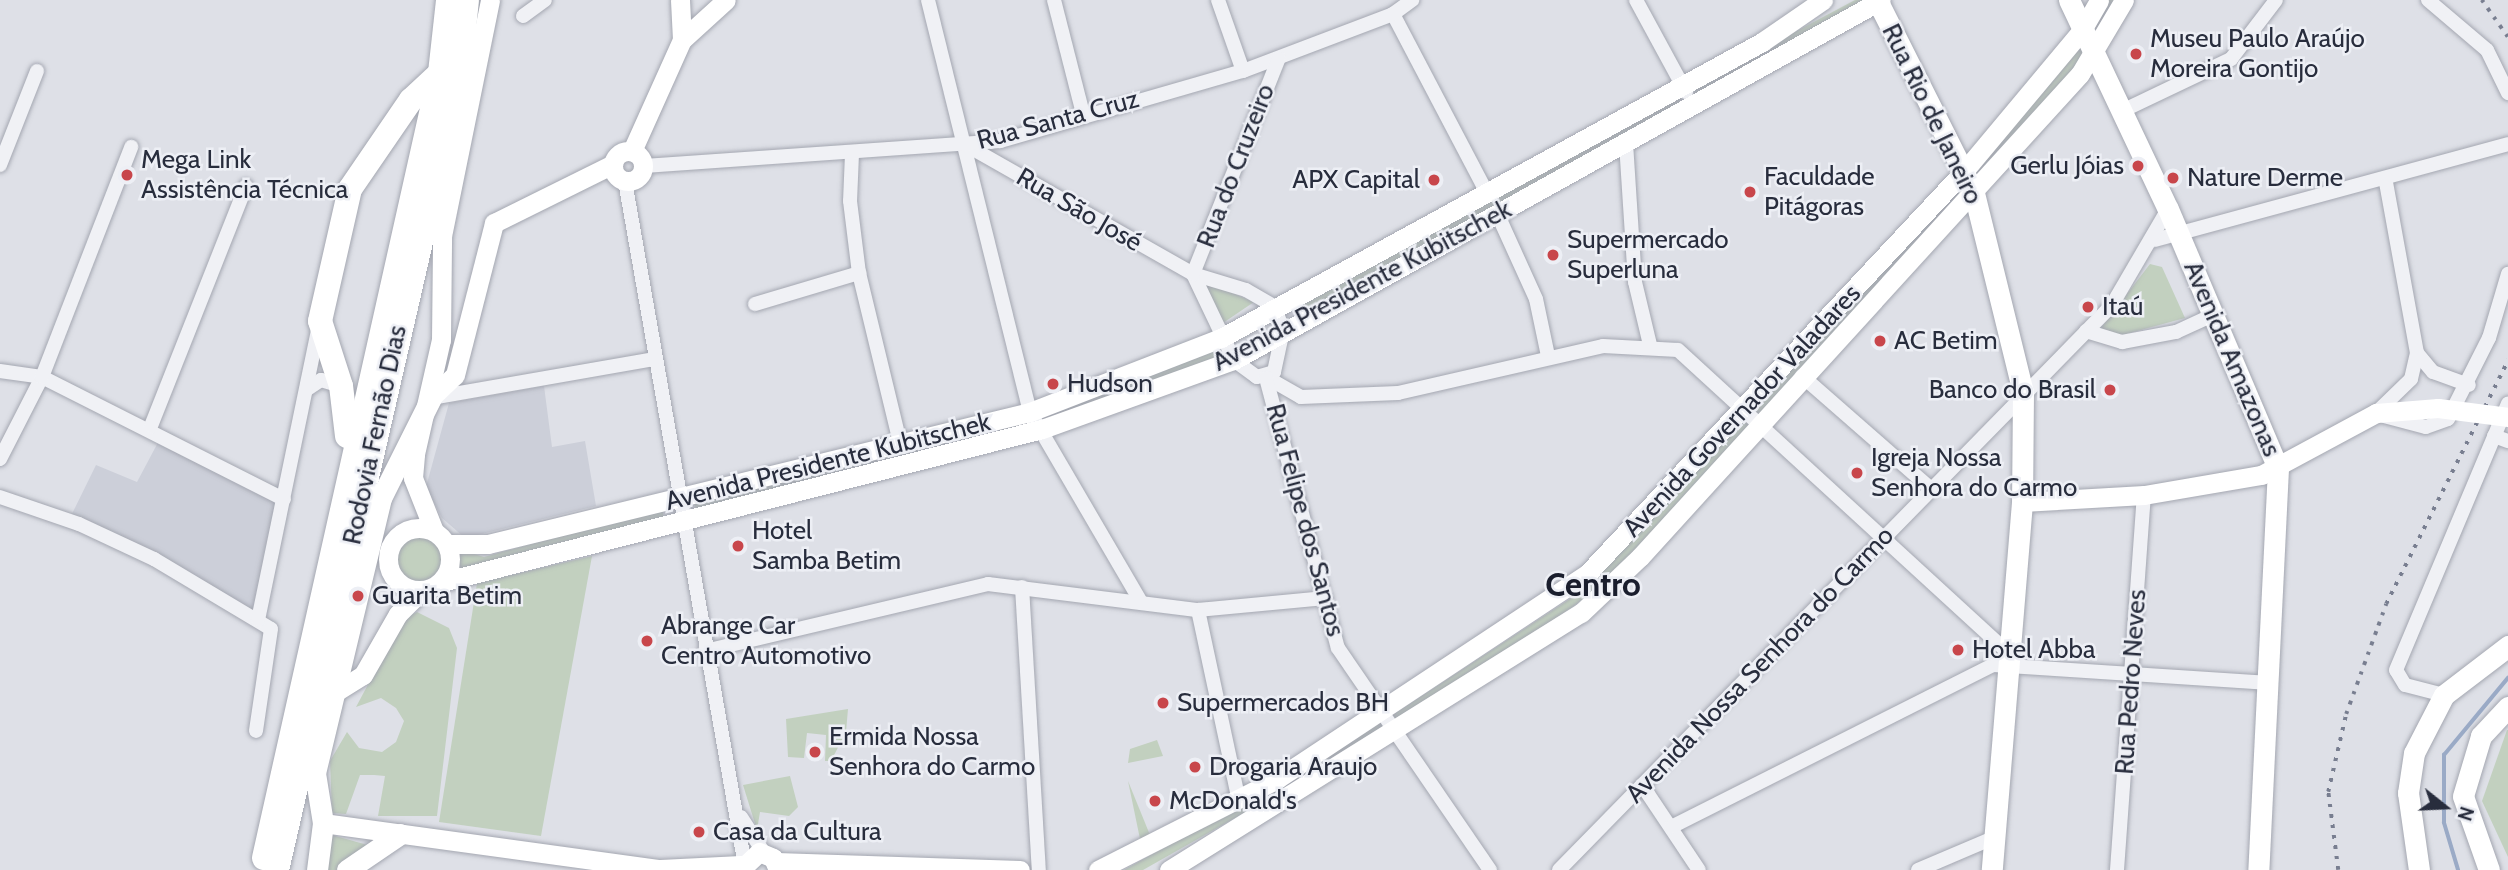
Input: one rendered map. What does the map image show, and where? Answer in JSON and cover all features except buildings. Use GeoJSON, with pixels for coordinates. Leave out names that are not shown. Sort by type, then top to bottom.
{"type":"FeatureCollection","features":[{"type":"Feature","properties":{"kind":"highway","name":"Rodovia Fernão Dias"},"geometry":{"type":"LineString","coordinates":[[261,870],[349,456],[440,73],[448,0]]}},
{"type":"Feature","properties":{"kind":"highway","name":"Rodovia Fernão Dias"},"geometry":{"type":"LineString","coordinates":[[277,870],[459,76],[467,0]]}},
{"type":"Feature","properties":{"kind":"highway"},"geometry":{"type":"LineString","coordinates":[[349,456],[341,386],[320,321],[351,189],[411,100],[440,73]]}},
{"type":"Feature","properties":{"kind":"highway"},"geometry":{"type":"LineString","coordinates":[[291,870],[315,773]]}},
{"type":"Feature","properties":{"kind":"main road","name":"Rodovia Fernão Dias"},"geometry":{"type":"LineString","coordinates":[[441,538],[413,478],[431,398],[445,302],[442,236],[490,0]]}},
{"type":"Feature","properties":{"kind":"main road"},"geometry":{"type":"LineString","coordinates":[[613,164],[625,181],[638,178],[638,159],[682,40],[680,0]]}},
{"type":"Feature","properties":{"kind":"main road"},"geometry":{"type":"LineString","coordinates":[[682,40],[726,0]]}},
{"type":"Feature","properties":{"kind":"main road","name":"Avenida Presidente Kubitschek"},"geometry":{"type":"LineString","coordinates":[[441,538],[488,544],[901,446],[1030,412],[1221,338],[1274,306],[1682,85],[1823,0]]}},
{"type":"Feature","properties":{"kind":"main road","name":"Avenida Presidente Kubitschek"},"geometry":{"type":"LineString","coordinates":[[442,582],[1042,429],[1234,360],[1283,330],[1693,106],[1879,0]]}},
{"type":"Feature","properties":{"kind":"main road","name":"Rua Rio de Janeiro"},"geometry":{"type":"LineString","coordinates":[[1879,0],[1974,193],[2023,391],[2022,502],[2006,658],[1992,870]]}},
{"type":"Feature","properties":{"kind":"main road","name":"Avenida Amazonas"},"geometry":{"type":"LineString","coordinates":[[2070,0],[2168,209],[2278,468],[2270,683],[2258,870]]}},
{"type":"Feature","properties":{"kind":"main road","name":"Avenida Governador Valadares"},"geometry":{"type":"LineString","coordinates":[[1169,870],[1396,733],[1581,613],[1640,556],[1751,416],[1965,170],[2082,30],[2099,0]]}},
{"type":"Feature","properties":{"kind":"main road","name":"Avenida Governador Valadares"},"geometry":{"type":"LineString","coordinates":[[1098,870],[1239,801],[1587,575],[1751,416],[1802,376],[1974,193],[2095,57],[2124,0]]}},
{"type":"Feature","properties":{"kind":"main road"},"geometry":{"type":"LineString","coordinates":[[317,870],[323,823],[315,773],[381,498],[431,398],[455,375],[494,223],[613,164],[619,154],[638,159]]}},
{"type":"Feature","properties":{"kind":"main road"},"geometry":{"type":"LineString","coordinates":[[2022,502],[2144,495],[2278,468],[2375,413],[2438,408],[2508,417]]}},
{"type":"Feature","properties":{"kind":"main road"},"geometry":{"type":"LineString","coordinates":[[334,693],[363,675],[398,614],[421,591],[442,582],[451,564],[441,538],[414,528],[390,548],[394,578],[421,591]]}},
{"type":"Feature","properties":{"kind":"main road"},"geometry":{"type":"LineString","coordinates":[[2419,870],[2409,793],[2414,752],[2444,695],[2508,646]]}},
{"type":"Feature","properties":{"kind":"main road"},"geometry":{"type":"LineString","coordinates":[[2489,870],[2463,796],[2481,736],[2508,707]]}},
{"type":"Feature","properties":{"kind":"main road"},"geometry":{"type":"LineString","coordinates":[[323,823],[617,866],[663,869],[773,862],[1020,870]]}},
{"type":"Feature","properties":{"kind":"main road"},"geometry":{"type":"LineString","coordinates":[[347,870],[400,834]]}},
{"type":"Feature","properties":{"kind":"street"},"geometry":{"type":"LineString","coordinates":[[523,16],[545,0]]}},
{"type":"Feature","properties":{"kind":"street"},"geometry":{"type":"LineString","coordinates":[[928,0],[966,145],[964,164],[1030,412],[1141,602]]}},
{"type":"Feature","properties":{"kind":"street"},"geometry":{"type":"LineString","coordinates":[[1054,0],[1083,114]]}},
{"type":"Feature","properties":{"kind":"street"},"geometry":{"type":"LineString","coordinates":[[1218,0],[1243,71]]}},
{"type":"Feature","properties":{"kind":"street","name":"Rua Santa Cruz"},"geometry":{"type":"LineString","coordinates":[[638,159],[852,154],[966,145],[1243,71],[1393,14],[1412,0]]}},
{"type":"Feature","properties":{"kind":"street"},"geometry":{"type":"LineString","coordinates":[[1636,0],[1693,106]]}},
{"type":"Feature","properties":{"kind":"street"},"geometry":{"type":"LineString","coordinates":[[2122,111],[2231,59],[2276,0]]}},
{"type":"Feature","properties":{"kind":"street"},"geometry":{"type":"LineString","coordinates":[[2428,0],[2487,50],[2508,93]]}},
{"type":"Feature","properties":{"kind":"street"},"geometry":{"type":"LineString","coordinates":[[1393,14],[1486,191]]}},
{"type":"Feature","properties":{"kind":"street","name":"Rua do Cruzeiro"},"geometry":{"type":"LineString","coordinates":[[1193,274],[1279,58]]}},
{"type":"Feature","properties":{"kind":"street"},"geometry":{"type":"LineString","coordinates":[[0,165],[37,71]]}},
{"type":"Feature","properties":{"kind":"street"},"geometry":{"type":"LineString","coordinates":[[1626,143],[1635,282],[1650,345]]}},
{"type":"Feature","properties":{"kind":"street"},"geometry":{"type":"LineString","coordinates":[[2155,240],[2180,238],[2386,182],[2508,144]]}},
{"type":"Feature","properties":{"kind":"street","name":"Rua São José"},"geometry":{"type":"LineString","coordinates":[[966,145],[1193,274],[1246,290],[1274,306]]}},
{"type":"Feature","properties":{"kind":"street"},"geometry":{"type":"LineString","coordinates":[[0,459],[42,377],[131,147]]}},
{"type":"Feature","properties":{"kind":"street"},"geometry":{"type":"LineString","coordinates":[[852,154],[850,201],[859,274],[901,446]]}},
{"type":"Feature","properties":{"kind":"street"},"geometry":{"type":"LineString","coordinates":[[625,181],[742,865]]}},
{"type":"Feature","properties":{"kind":"street"},"geometry":{"type":"LineString","coordinates":[[2386,182],[2417,354],[2411,379],[2375,413],[2417,426],[2438,424],[2448,419],[2469,385],[2508,274]]}},
{"type":"Feature","properties":{"kind":"street"},"geometry":{"type":"LineString","coordinates":[[151,426],[246,186]]}},
{"type":"Feature","properties":{"kind":"street","name":"Avenida Nossa Senhora do Carmo"},"geometry":{"type":"LineString","coordinates":[[1559,870],[1884,538],[2023,391],[2112,305],[2155,240],[2168,209]]}},
{"type":"Feature","properties":{"kind":"street"},"geometry":{"type":"LineString","coordinates":[[1497,213],[1536,299],[1548,356]]}},
{"type":"Feature","properties":{"kind":"street"},"geometry":{"type":"LineString","coordinates":[[755,304],[859,274]]}},
{"type":"Feature","properties":{"kind":"street"},"geometry":{"type":"LineString","coordinates":[[1193,274],[1221,338],[1234,360],[1249,374],[1266,377],[1301,397],[1398,393],[1548,356],[1650,345],[1678,349],[1884,538],[2006,658]]}},
{"type":"Feature","properties":{"kind":"street"},"geometry":{"type":"LineString","coordinates":[[1266,377],[1280,362],[1283,330],[1274,306]]}},
{"type":"Feature","properties":{"kind":"street"},"geometry":{"type":"LineString","coordinates":[[2086,331],[2122,342],[2176,331],[2213,315]]}},
{"type":"Feature","properties":{"kind":"street"},"geometry":{"type":"LineString","coordinates":[[258,620],[320,321]]}},
{"type":"Feature","properties":{"kind":"street"},"geometry":{"type":"LineString","coordinates":[[2417,354],[2433,372],[2469,385]]}},
{"type":"Feature","properties":{"kind":"street"},"geometry":{"type":"LineString","coordinates":[[431,398],[654,359]]}},
{"type":"Feature","properties":{"kind":"street"},"geometry":{"type":"LineString","coordinates":[[0,371],[42,377],[151,426],[284,499]]}},
{"type":"Feature","properties":{"kind":"street"},"geometry":{"type":"LineString","coordinates":[[1802,376],[1930,488]]}},
{"type":"Feature","properties":{"kind":"street","name":"Rua Felipe dos Santos"},"geometry":{"type":"LineString","coordinates":[[1266,377],[1338,648],[1490,870]]}},
{"type":"Feature","properties":{"kind":"street"},"geometry":{"type":"LineString","coordinates":[[306,390],[321,380],[341,386]]}},
{"type":"Feature","properties":{"kind":"street"},"geometry":{"type":"LineString","coordinates":[[2444,695],[2405,685],[2396,670],[2501,438],[2508,404]]}},
{"type":"Feature","properties":{"kind":"street","name":"Rua Pedro Neves"},"geometry":{"type":"LineString","coordinates":[[2117,870],[2144,495]]}},
{"type":"Feature","properties":{"kind":"street"},"geometry":{"type":"LineString","coordinates":[[0,497],[154,559],[258,620],[272,635],[256,731]]}},
{"type":"Feature","properties":{"kind":"street"},"geometry":{"type":"LineString","coordinates":[[705,650],[963,586],[1022,587],[1199,610],[1325,598]]}},
{"type":"Feature","properties":{"kind":"street"},"geometry":{"type":"LineString","coordinates":[[1022,587],[1039,870]]}},
{"type":"Feature","properties":{"kind":"street"},"geometry":{"type":"LineString","coordinates":[[1199,610],[1239,801]]}},
{"type":"Feature","properties":{"kind":"street"},"geometry":{"type":"LineString","coordinates":[[1671,827],[2006,658],[2270,683]]}},
{"type":"Feature","properties":{"kind":"street"},"geometry":{"type":"LineString","coordinates":[[1642,785],[1699,870]]}},
{"type":"Feature","properties":{"kind":"street"},"geometry":{"type":"LineString","coordinates":[[731,794],[773,862]]}},
{"type":"Feature","properties":{"kind":"street"},"geometry":{"type":"LineString","coordinates":[[1918,870],[1993,838]]}},
{"type":"Feature","properties":{"kind":"shaded area"},"geometry":{"type":"Polygon","coordinates":[[[544,386],[552,447],[585,441],[596,506],[465,538],[442,518],[426,487],[449,403],[544,386]]]}},
{"type":"Feature","properties":{"kind":"shaded area"},"geometry":{"type":"Polygon","coordinates":[[[163,433],[284,499],[258,620],[69,520],[96,465],[137,482],[163,433]]]}},
{"type":"Feature","properties":{"kind":"green space"},"geometry":{"type":"Polygon","coordinates":[[[1855,0],[1864,0],[1696,97],[1692,87],[1855,0]]]}},
{"type":"Feature","properties":{"kind":"green space"},"geometry":{"type":"Polygon","coordinates":[[[2104,0],[2118,0],[2071,72],[1615,572],[1574,606],[1357,749],[1143,870],[1124,870],[1347,745],[1585,589],[1985,160],[2104,0]]]}},
{"type":"Feature","properties":{"kind":"green space"},"geometry":{"type":"Polygon","coordinates":[[[1675,93],[1682,105],[1299,315],[1290,307],[1675,93]]]}},
{"type":"Feature","properties":{"kind":"green space"},"geometry":{"type":"Polygon","coordinates":[[[2150,264],[2162,267],[2185,318],[2115,337],[2100,329],[2150,264]]]}},
{"type":"Feature","properties":{"kind":"green space"},"geometry":{"type":"Polygon","coordinates":[[[1199,280],[1211,284],[1254,302],[1220,325],[1199,280]]]}},
{"type":"Feature","properties":{"kind":"green space"},"geometry":{"type":"Polygon","coordinates":[[[1216,348],[1223,357],[1053,420],[1048,412],[1216,348]]]}},
{"type":"Feature","properties":{"kind":"green space"},"geometry":{"type":"Polygon","coordinates":[[[1028,418],[1031,428],[699,518],[694,503],[1028,418]]]}},
{"type":"Feature","properties":{"kind":"green space"},"geometry":{"type":"Polygon","coordinates":[[[662,508],[666,529],[455,577],[458,549],[484,557],[662,508]]]}},
{"type":"Feature","properties":{"kind":"green space"},"geometry":{"type":"Polygon","coordinates":[[[412,534],[432,534],[446,548],[446,568],[432,582],[412,582],[398,568],[398,548],[412,534]]]}},
{"type":"Feature","properties":{"kind":"green space"},"geometry":{"type":"Polygon","coordinates":[[[592,556],[541,836],[439,822],[477,583],[592,556]]]}},
{"type":"Feature","properties":{"kind":"green space"},"geometry":{"type":"Polygon","coordinates":[[[417,612],[449,628],[457,648],[437,816],[378,816],[385,776],[374,775],[360,775],[346,814],[332,813],[330,761],[347,732],[359,748],[382,752],[396,742],[404,721],[396,708],[381,698],[356,707],[403,619],[417,612]]]}},
{"type":"Feature","properties":{"kind":"green space"},"geometry":{"type":"Polygon","coordinates":[[[848,709],[846,732],[831,761],[825,761],[826,735],[807,733],[804,758],[788,757],[786,719],[848,709]]]}},
{"type":"Feature","properties":{"kind":"green space"},"geometry":{"type":"Polygon","coordinates":[[[2508,730],[2508,857],[2482,801],[2508,730]]]}},
{"type":"Feature","properties":{"kind":"green space"},"geometry":{"type":"Polygon","coordinates":[[[1157,740],[1163,756],[1128,763],[1130,749],[1157,740]]]}},
{"type":"Feature","properties":{"kind":"green space"},"geometry":{"type":"Polygon","coordinates":[[[790,776],[798,807],[789,816],[760,812],[757,830],[743,785],[790,776]]]}},
{"type":"Feature","properties":{"kind":"green space"},"geometry":{"type":"Polygon","coordinates":[[[1128,781],[1150,835],[1140,839],[1128,781]]]}},
{"type":"Feature","properties":{"kind":"green space"},"geometry":{"type":"Polygon","coordinates":[[[332,835],[371,846],[340,870],[325,870],[332,835]]]}},
{"type":"Feature","properties":{"kind":"waterway"},"geometry":{"type":"LineString","coordinates":[[2458,870],[2444,823],[2444,755],[2508,678]]}},
{"type":"Feature","properties":{"kind":"railway"},"geometry":{"type":"LineString","coordinates":[[2482,0],[2508,37]]}},
{"type":"Feature","properties":{"kind":"railway"},"geometry":{"type":"LineString","coordinates":[[2338,870],[2328,792],[2346,714],[2386,604],[2508,360]]}},
{"type":"Feature","properties":{"kind":"place","name":"Museu Paulo Araújo Moreira Gontijo"},"geometry":{"type":"Point","coordinates":[2136,54]}},
{"type":"Feature","properties":{"kind":"place","name":"Gerlu Jóias"},"geometry":{"type":"Point","coordinates":[2138,166]}},
{"type":"Feature","properties":{"kind":"place","name":"Mega Link Assistência Técnica"},"geometry":{"type":"Point","coordinates":[127,175]}},
{"type":"Feature","properties":{"kind":"place","name":"Nature Derme"},"geometry":{"type":"Point","coordinates":[2173,178]}},
{"type":"Feature","properties":{"kind":"place","name":"APX Capital"},"geometry":{"type":"Point","coordinates":[1434,180]}},
{"type":"Feature","properties":{"kind":"place","name":"Faculdade Pitágoras"},"geometry":{"type":"Point","coordinates":[1750,192]}},
{"type":"Feature","properties":{"kind":"place","name":"Supermercado Superluna"},"geometry":{"type":"Point","coordinates":[1553,255]}},
{"type":"Feature","properties":{"kind":"place","name":"Itaú"},"geometry":{"type":"Point","coordinates":[2088,307]}},
{"type":"Feature","properties":{"kind":"place","name":"AC Betim"},"geometry":{"type":"Point","coordinates":[1880,341]}},
{"type":"Feature","properties":{"kind":"place","name":"Hudson"},"geometry":{"type":"Point","coordinates":[1053,384]}},
{"type":"Feature","properties":{"kind":"place","name":"Banco do Brasil"},"geometry":{"type":"Point","coordinates":[2110,390]}},
{"type":"Feature","properties":{"kind":"place","name":"Igreja Nossa Senhora do Carmo"},"geometry":{"type":"Point","coordinates":[1857,473]}},
{"type":"Feature","properties":{"kind":"place","name":"Hotel Samba Betim"},"geometry":{"type":"Point","coordinates":[738,546]}},
{"type":"Feature","properties":{"kind":"place","name":"Guarita Betim"},"geometry":{"type":"Point","coordinates":[358,596]}},
{"type":"Feature","properties":{"kind":"place","name":"Abrange Car Centro Automotivo"},"geometry":{"type":"Point","coordinates":[647,641]}},
{"type":"Feature","properties":{"kind":"place","name":"Hotel Abba"},"geometry":{"type":"Point","coordinates":[1958,650]}},
{"type":"Feature","properties":{"kind":"place","name":"Supermercados BH"},"geometry":{"type":"Point","coordinates":[1163,703]}},
{"type":"Feature","properties":{"kind":"place","name":"Ermida Nossa Senhora do Carmo"},"geometry":{"type":"Point","coordinates":[815,752]}},
{"type":"Feature","properties":{"kind":"place","name":"Drogaria Araujo"},"geometry":{"type":"Point","coordinates":[1195,767]}},
{"type":"Feature","properties":{"kind":"place","name":"McDonald's"},"geometry":{"type":"Point","coordinates":[1155,801]}},
{"type":"Feature","properties":{"kind":"place","name":"Casa da Cultura"},"geometry":{"type":"Point","coordinates":[699,832]}},
{"type":"Feature","properties":{"kind":"district","name":"Centro"},"geometry":{"type":"Point","coordinates":[1593,585]}}]}
